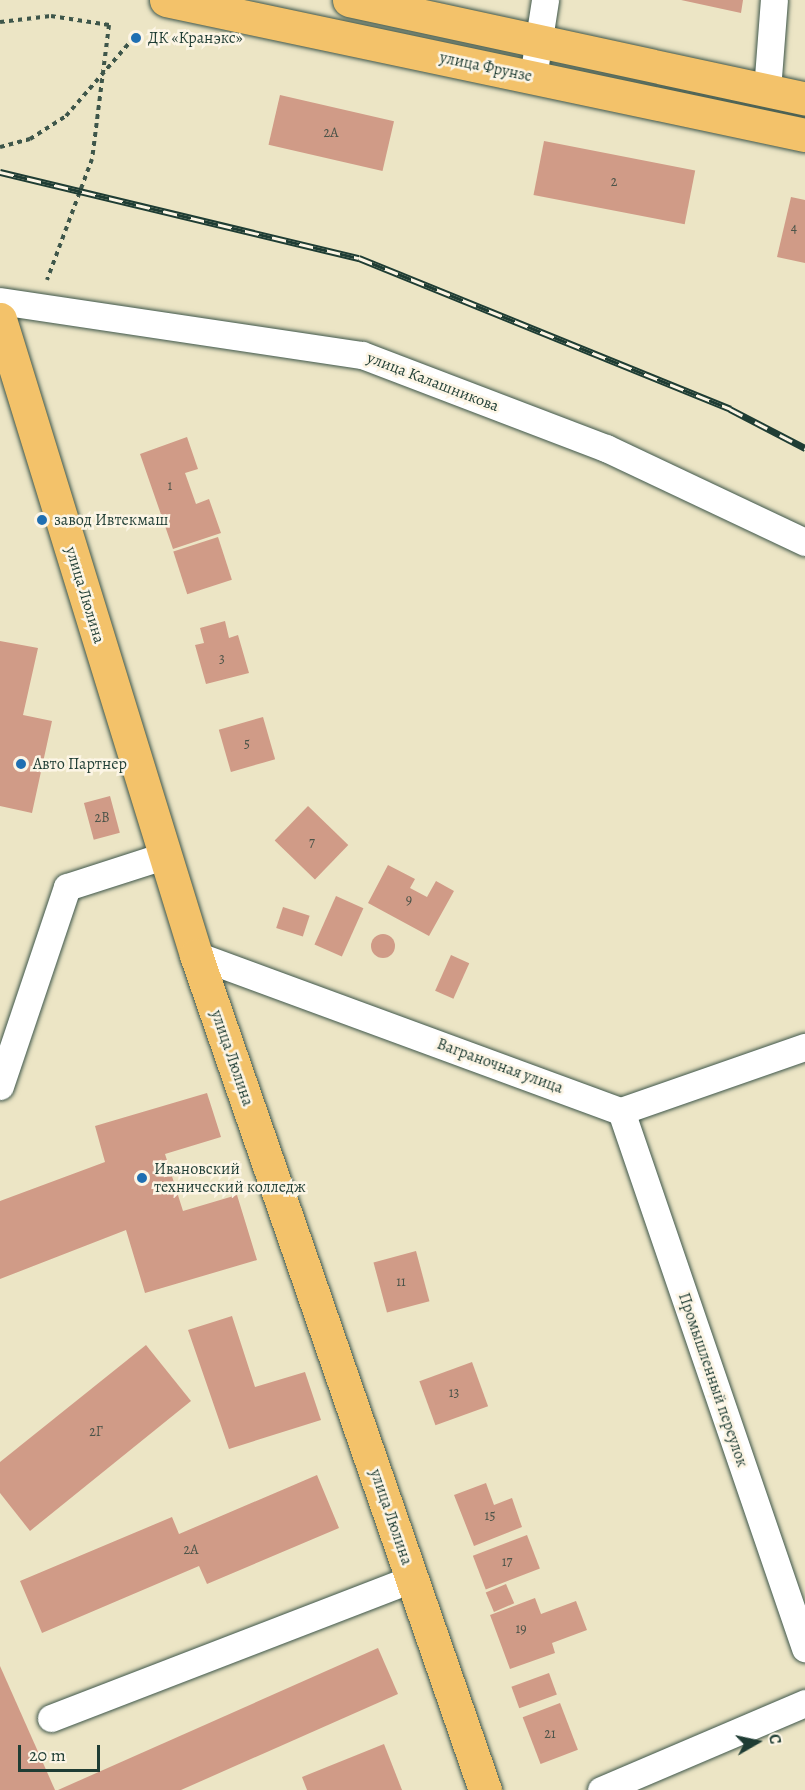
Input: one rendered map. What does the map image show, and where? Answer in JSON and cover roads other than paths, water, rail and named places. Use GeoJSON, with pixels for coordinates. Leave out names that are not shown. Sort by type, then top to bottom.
{"type":"FeatureCollection","features":[{"type":"Feature","properties":{"kind":"main road","name":"улица Фрунзе"},"geometry":{"type":"LineString","coordinates":[[166,0],[805,135]]}},
{"type":"Feature","properties":{"kind":"main road"},"geometry":{"type":"LineString","coordinates":[[349,0],[805,99]]}},
{"type":"Feature","properties":{"kind":"main road"},"geometry":{"type":"LineString","coordinates":[[760,126],[767,90]]}},
{"type":"Feature","properties":{"kind":"main road","name":"улица Люлина"},"geometry":{"type":"LineString","coordinates":[[0,320],[196,955],[485,1790]]}},
{"type":"Feature","properties":{"kind":"street"},"geometry":{"type":"LineString","coordinates":[[533,77],[545,0]]}},
{"type":"Feature","properties":{"kind":"street"},"geometry":{"type":"LineString","coordinates":[[767,90],[774,0]]}},
{"type":"Feature","properties":{"kind":"street","name":"улица Калашникова"},"geometry":{"type":"LineString","coordinates":[[0,301],[362,355],[606,448],[805,542]]}},
{"type":"Feature","properties":{"kind":"street"},"geometry":{"type":"LineString","coordinates":[[0,1086],[67,887],[165,855]]}},
{"type":"Feature","properties":{"kind":"street","name":"Ваграночная улица"},"geometry":{"type":"LineString","coordinates":[[196,955],[621,1111]]}},
{"type":"Feature","properties":{"kind":"street"},"geometry":{"type":"LineString","coordinates":[[621,1111],[805,1047]]}},
{"type":"Feature","properties":{"kind":"street","name":"Промышленный переулок"},"geometry":{"type":"LineString","coordinates":[[621,1111],[805,1648]]}},
{"type":"Feature","properties":{"kind":"street"},"geometry":{"type":"LineString","coordinates":[[51,1718],[412,1579]]}},
{"type":"Feature","properties":{"kind":"street"},"geometry":{"type":"LineString","coordinates":[[601,1790],[805,1703]]}},
{"type":"Feature","properties":{"kind":"railway"},"geometry":{"type":"LineString","coordinates":[[0,172],[359,258],[730,409],[805,448]]}},
{"type":"Feature","properties":{"kind":"place","name":"ДК «Кранэкс»"},"geometry":{"type":"Point","coordinates":[136,38]}},
{"type":"Feature","properties":{"kind":"place","name":"завод Ивтекмаш"},"geometry":{"type":"Point","coordinates":[42,520]}},
{"type":"Feature","properties":{"kind":"place","name":"Авто Партнер"},"geometry":{"type":"Point","coordinates":[21,764]}},
{"type":"Feature","properties":{"kind":"place","name":"Ивановский технический колледж"},"geometry":{"type":"Point","coordinates":[142,1178]}}]}
